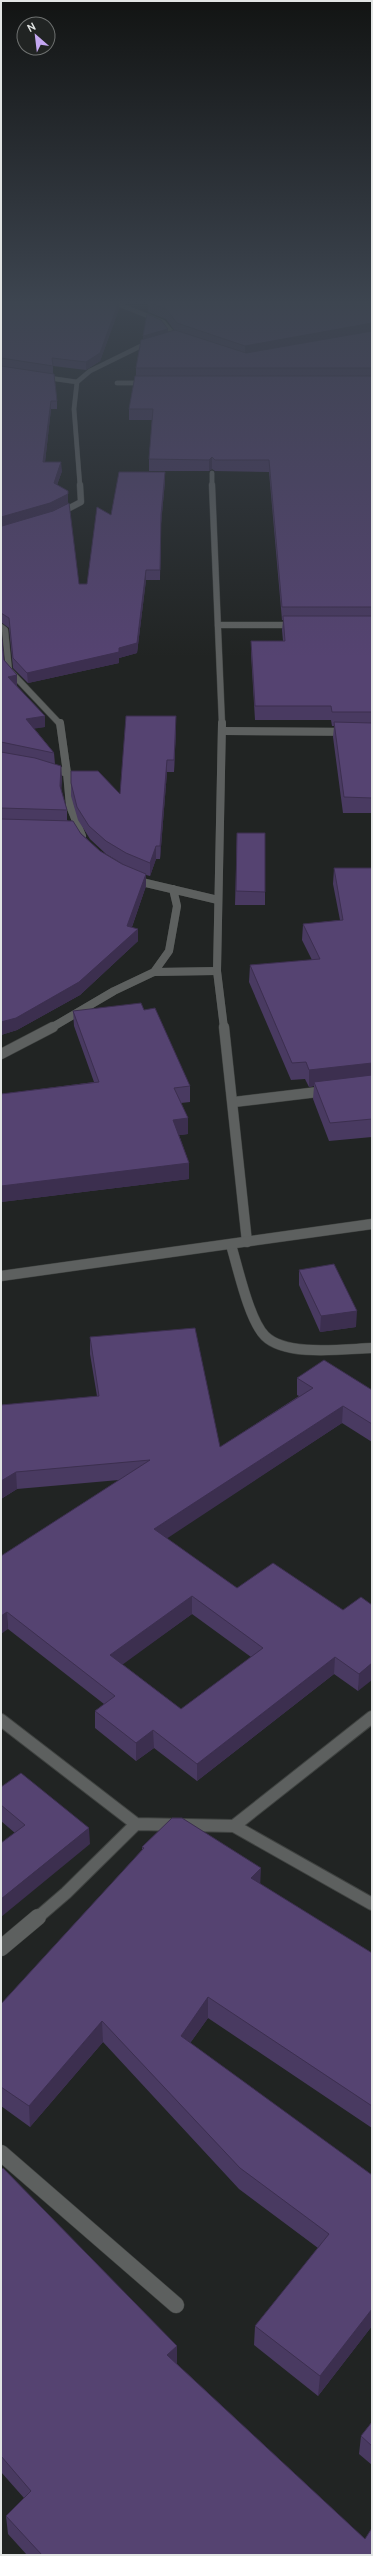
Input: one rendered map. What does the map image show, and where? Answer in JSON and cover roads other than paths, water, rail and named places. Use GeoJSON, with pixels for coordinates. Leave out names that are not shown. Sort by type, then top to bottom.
{"type":"FeatureCollection","features":[{"type":"Feature","properties":{"kind":"street"},"geometry":{"type":"LineString","coordinates":[[52,516],[81,502],[75,418]]}},
{"type":"Feature","properties":{"kind":"street"},"geometry":{"type":"LineString","coordinates":[[212,473],[222,731],[218,971],[234,1102],[247,1242]]}},
{"type":"Feature","properties":{"kind":"street"},"geometry":{"type":"LineString","coordinates":[[218,625],[302,625]]}},
{"type":"Feature","properties":{"kind":"street"},"geometry":{"type":"LineString","coordinates":[[1,627],[5,630],[8,670],[60,720],[67,773],[67,800],[73,827],[86,842]]}},
{"type":"Feature","properties":{"kind":"street"},"geometry":{"type":"LineString","coordinates":[[222,731],[372,732]]}},
{"type":"Feature","properties":{"kind":"street"},"geometry":{"type":"LineString","coordinates":[[36,764],[67,773]]}},
{"type":"Feature","properties":{"kind":"street"},"geometry":{"type":"LineString","coordinates":[[125,873],[146,883],[218,900]]}},
{"type":"Feature","properties":{"kind":"street"},"geometry":{"type":"LineString","coordinates":[[154,972],[169,951],[177,906],[173,889]]}},
{"type":"Feature","properties":{"kind":"street"},"geometry":{"type":"LineString","coordinates":[[1,1054],[64,1021],[114,991],[154,972],[218,971]]}},
{"type":"Feature","properties":{"kind":"street"},"geometry":{"type":"LineString","coordinates":[[234,1102],[336,1090]]}},
{"type":"Feature","properties":{"kind":"street"},"geometry":{"type":"LineString","coordinates":[[1,1276],[372,1224]]}},
{"type":"Feature","properties":{"kind":"street"},"geometry":{"type":"LineString","coordinates":[[231,1244],[255,1316],[266,1336],[290,1349],[372,1348]]}},
{"type":"Feature","properties":{"kind":"street"},"geometry":{"type":"LineString","coordinates":[[234,1826],[372,1716]]}},
{"type":"Feature","properties":{"kind":"street"},"geometry":{"type":"LineString","coordinates":[[1,1720],[136,1824],[234,1826],[372,1904]]}},
{"type":"Feature","properties":{"kind":"street"},"geometry":{"type":"LineString","coordinates":[[1,1948],[66,1893],[136,1824]]}},
{"type":"Feature","properties":{"kind":"street"},"geometry":{"type":"LineString","coordinates":[[1,2153],[176,2305]]}}]}
